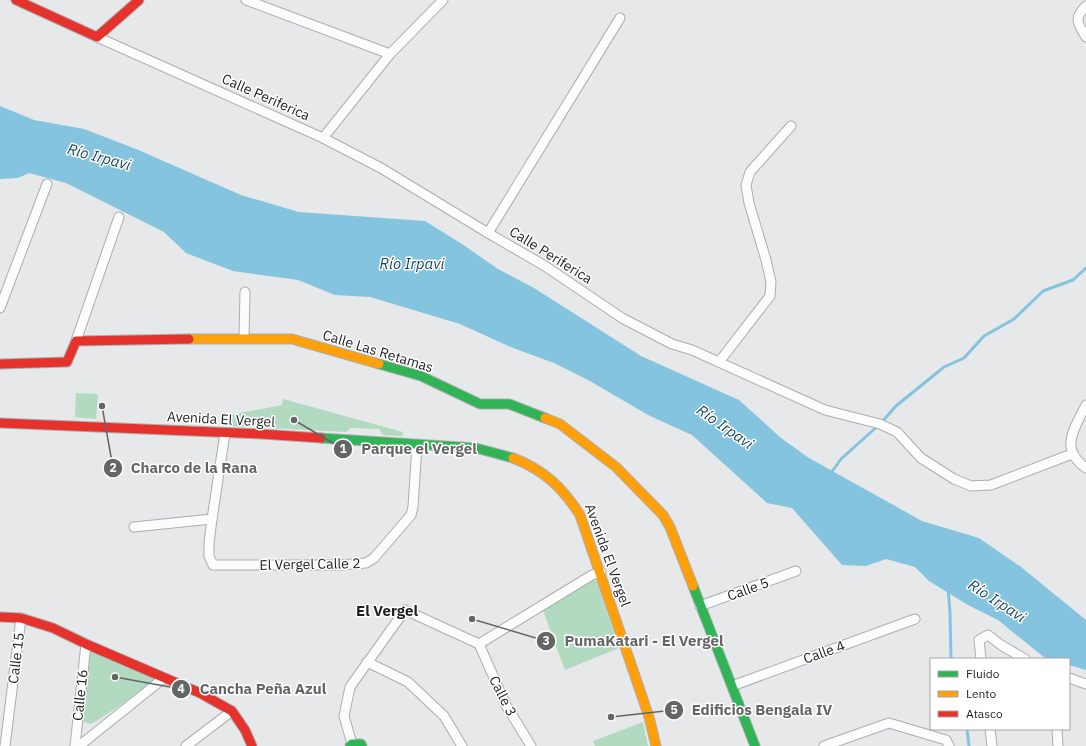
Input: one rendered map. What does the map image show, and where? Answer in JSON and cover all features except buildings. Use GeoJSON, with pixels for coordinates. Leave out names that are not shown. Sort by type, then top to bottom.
{"type":"FeatureCollection","features":[{"type":"Feature","properties":{"kind":"street","name":"Calle Periferica"},"geometry":{"type":"LineString","coordinates":[[16,0],[323,138],[381,168],[545,266],[622,318],[672,344],[692,350],[825,410],[880,424],[896,432],[922,458],[954,479],[971,486],[991,485],[1072,454]]}},
{"type":"Feature","properties":{"kind":"street"},"geometry":{"type":"LineString","coordinates":[[97,37],[139,0]]}},
{"type":"Feature","properties":{"kind":"street"},"geometry":{"type":"LineString","coordinates":[[246,0],[390,54]]}},
{"type":"Feature","properties":{"kind":"street"},"geometry":{"type":"LineString","coordinates":[[323,138],[390,54],[443,0]]}},
{"type":"Feature","properties":{"kind":"street"},"geometry":{"type":"LineString","coordinates":[[1086,6],[1079,13],[1078,17],[1079,24],[1086,37]]}},
{"type":"Feature","properties":{"kind":"street"},"geometry":{"type":"LineString","coordinates":[[488,233],[620,18]]}},
{"type":"Feature","properties":{"kind":"street"},"geometry":{"type":"LineString","coordinates":[[719,362],[770,296],[771,282],[749,203],[746,185],[750,172],[791,126]]}},
{"type":"Feature","properties":{"kind":"street"},"geometry":{"type":"LineString","coordinates":[[0,308],[47,184]]}},
{"type":"Feature","properties":{"kind":"street"},"geometry":{"type":"LineString","coordinates":[[0,364],[53,364],[67,362],[71,355],[119,217]]}},
{"type":"Feature","properties":{"kind":"street"},"geometry":{"type":"LineString","coordinates":[[244,338],[245,292]]}},
{"type":"Feature","properties":{"kind":"street","name":"Calle Las Retamas"},"geometry":{"type":"LineString","coordinates":[[76,341],[244,338],[292,339],[421,376],[480,404],[509,404],[560,424],[616,467],[663,515],[670,527],[755,746]]}},
{"type":"Feature","properties":{"kind":"street"},"geometry":{"type":"LineString","coordinates":[[1086,405],[1076,426],[1071,442],[1072,454],[1077,462],[1086,468]]}},
{"type":"Feature","properties":{"kind":"street","name":"Avenida El Vergel"},"geometry":{"type":"LineString","coordinates":[[0,423],[225,433],[476,448],[500,453],[526,463],[544,474],[561,488],[573,502],[580,514],[601,572],[649,717],[656,746]]}},
{"type":"Feature","properties":{"kind":"street"},"geometry":{"type":"LineString","coordinates":[[134,527],[212,519],[225,433]]}},
{"type":"Feature","properties":{"kind":"street","name":"El Vergel Calle 2"},"geometry":{"type":"LineString","coordinates":[[212,519],[208,556],[213,565],[340,565],[366,563],[374,558],[411,515],[413,507],[417,444]]}},
{"type":"Feature","properties":{"kind":"street","name":"Calle 5"},"geometry":{"type":"LineString","coordinates":[[700,606],[796,571]]}},
{"type":"Feature","properties":{"kind":"street"},"geometry":{"type":"LineString","coordinates":[[362,746],[361,744],[351,745],[344,716],[350,687],[405,610],[478,644],[592,575],[601,572]]}},
{"type":"Feature","properties":{"kind":"street"},"geometry":{"type":"LineString","coordinates":[[0,617],[21,618],[53,628],[86,644],[200,693],[232,711],[245,730],[252,746]]}},
{"type":"Feature","properties":{"kind":"street","name":"Calle 15"},"geometry":{"type":"LineString","coordinates":[[5,746],[21,618]]}},
{"type":"Feature","properties":{"kind":"street","name":"Calle 4"},"geometry":{"type":"LineString","coordinates":[[732,686],[915,619]]}},
{"type":"Feature","properties":{"kind":"street"},"geometry":{"type":"LineString","coordinates":[[981,658],[979,640],[988,635],[1001,645],[1023,658]]}},
{"type":"Feature","properties":{"kind":"street","name":"Calle 16"},"geometry":{"type":"LineString","coordinates":[[75,746],[86,644]]}},
{"type":"Feature","properties":{"kind":"street","name":"Calle 3"},"geometry":{"type":"LineString","coordinates":[[478,644],[506,705],[531,746]]}},
{"type":"Feature","properties":{"kind":"street"},"geometry":{"type":"LineString","coordinates":[[367,662],[408,682],[444,716],[462,746]]}},
{"type":"Feature","properties":{"kind":"street"},"geometry":{"type":"LineString","coordinates":[[79,746],[164,678]]}},
{"type":"Feature","properties":{"kind":"street"},"geometry":{"type":"LineString","coordinates":[[1070,678],[1086,684]]}},
{"type":"Feature","properties":{"kind":"street"},"geometry":{"type":"LineString","coordinates":[[186,746],[232,711]]}},
{"type":"Feature","properties":{"kind":"street"},"geometry":{"type":"LineString","coordinates":[[824,746],[889,723],[948,743]]}},
{"type":"Feature","properties":{"kind":"street"},"geometry":{"type":"LineString","coordinates":[[990,730],[992,746]]}},
{"type":"Feature","properties":{"kind":"street"},"geometry":{"type":"LineString","coordinates":[[1057,730],[1058,746]]}},
{"type":"Feature","properties":{"kind":"green space"},"geometry":{"type":"Polygon","coordinates":[[[76,393],[98,394],[96,419],[75,417],[76,393]]]}},
{"type":"Feature","properties":{"kind":"green space"},"geometry":{"type":"Polygon","coordinates":[[[283,399],[403,432],[402,436],[383,435],[379,429],[351,428],[346,432],[229,426],[230,415],[282,405],[283,399]]]}},
{"type":"Feature","properties":{"kind":"green space"},"geometry":{"type":"Polygon","coordinates":[[[593,579],[597,582],[619,648],[565,670],[543,610],[593,579]]]}},
{"type":"Feature","properties":{"kind":"green space"},"geometry":{"type":"Polygon","coordinates":[[[92,652],[153,677],[154,680],[152,684],[90,724],[82,721],[89,653],[92,652]]]}},
{"type":"Feature","properties":{"kind":"green space"},"geometry":{"type":"Polygon","coordinates":[[[643,722],[648,746],[595,746],[593,741],[643,722]]]}},
{"type":"Feature","properties":{"kind":"water","name":"Río Irpavi"},"geometry":{"type":"Polygon","coordinates":[[[0,106],[34,120],[84,129],[136,149],[241,195],[299,212],[425,221],[498,269],[534,288],[641,356],[739,400],[781,438],[809,458],[922,521],[979,538],[1021,567],[1086,620],[1086,670],[1070,665],[1070,658],[1045,658],[998,620],[968,605],[929,581],[915,567],[886,559],[866,566],[842,565],[792,508],[767,503],[692,435],[650,416],[588,380],[554,363],[513,348],[460,324],[370,297],[335,295],[298,280],[233,271],[186,253],[164,232],[66,183],[29,173],[18,178],[0,179],[0,106]]]}},
{"type":"Feature","properties":{"kind":"waterway"},"geometry":{"type":"LineString","coordinates":[[831,473],[841,459],[880,424],[896,406],[944,367],[964,358],[984,336],[1014,319],[1043,291],[1073,280],[1086,268]]}},
{"type":"Feature","properties":{"kind":"waterway"},"geometry":{"type":"LineString","coordinates":[[948,589],[951,658]]}},
{"type":"Feature","properties":{"kind":"waterway"},"geometry":{"type":"LineString","coordinates":[[967,730],[969,746]]}},
{"type":"Feature","properties":{"kind":"traffic: fast"},"geometry":{"type":"LineString","coordinates":[[379,364],[421,376],[480,404],[509,404],[545,418]]}},
{"type":"Feature","properties":{"kind":"traffic: fast"},"geometry":{"type":"LineString","coordinates":[[321,438],[476,448],[513,458]]}},
{"type":"Feature","properties":{"kind":"traffic: fast"},"geometry":{"type":"LineString","coordinates":[[693,586],[755,746]]}},
{"type":"Feature","properties":{"kind":"traffic: fast"},"geometry":{"type":"LineString","coordinates":[[350,746],[352,744],[361,744],[362,746]]}},
{"type":"Feature","properties":{"kind":"traffic: slow"},"geometry":{"type":"LineString","coordinates":[[189,339],[292,339],[379,364]]}},
{"type":"Feature","properties":{"kind":"traffic: slow"},"geometry":{"type":"LineString","coordinates":[[545,418],[560,424],[616,467],[663,515],[670,527],[693,586]]}},
{"type":"Feature","properties":{"kind":"traffic: slow"},"geometry":{"type":"LineString","coordinates":[[513,458],[534,468],[551,480],[566,496],[580,515],[649,717],[656,746]]}},
{"type":"Feature","properties":{"kind":"traffic: jam"},"geometry":{"type":"LineString","coordinates":[[16,0],[97,37],[139,0]]}},
{"type":"Feature","properties":{"kind":"traffic: jam"},"geometry":{"type":"LineString","coordinates":[[0,364],[67,362],[76,341],[189,339]]}},
{"type":"Feature","properties":{"kind":"traffic: jam"},"geometry":{"type":"LineString","coordinates":[[0,423],[321,438]]}},
{"type":"Feature","properties":{"kind":"traffic: jam"},"geometry":{"type":"LineString","coordinates":[[0,617],[21,618],[53,628],[86,644],[200,693],[232,711],[245,730],[252,746]]}},
{"type":"Feature","properties":{"kind":"place","name":"Charco de la Rana"},"geometry":{"type":"Point","coordinates":[102,406]}},
{"type":"Feature","properties":{"kind":"place","name":"Parque el Vergel"},"geometry":{"type":"Point","coordinates":[294,420]}},
{"type":"Feature","properties":{"kind":"place","name":"PumaKatari - El Vergel"},"geometry":{"type":"Point","coordinates":[472,619]}},
{"type":"Feature","properties":{"kind":"place","name":"Cancha Peña Azul"},"geometry":{"type":"Point","coordinates":[115,677]}},
{"type":"Feature","properties":{"kind":"place","name":"Edificios Bengala IV"},"geometry":{"type":"Point","coordinates":[611,717]}},
{"type":"Feature","properties":{"kind":"district","name":"El Vergel"},"geometry":{"type":"Point","coordinates":[387,611]}}]}
